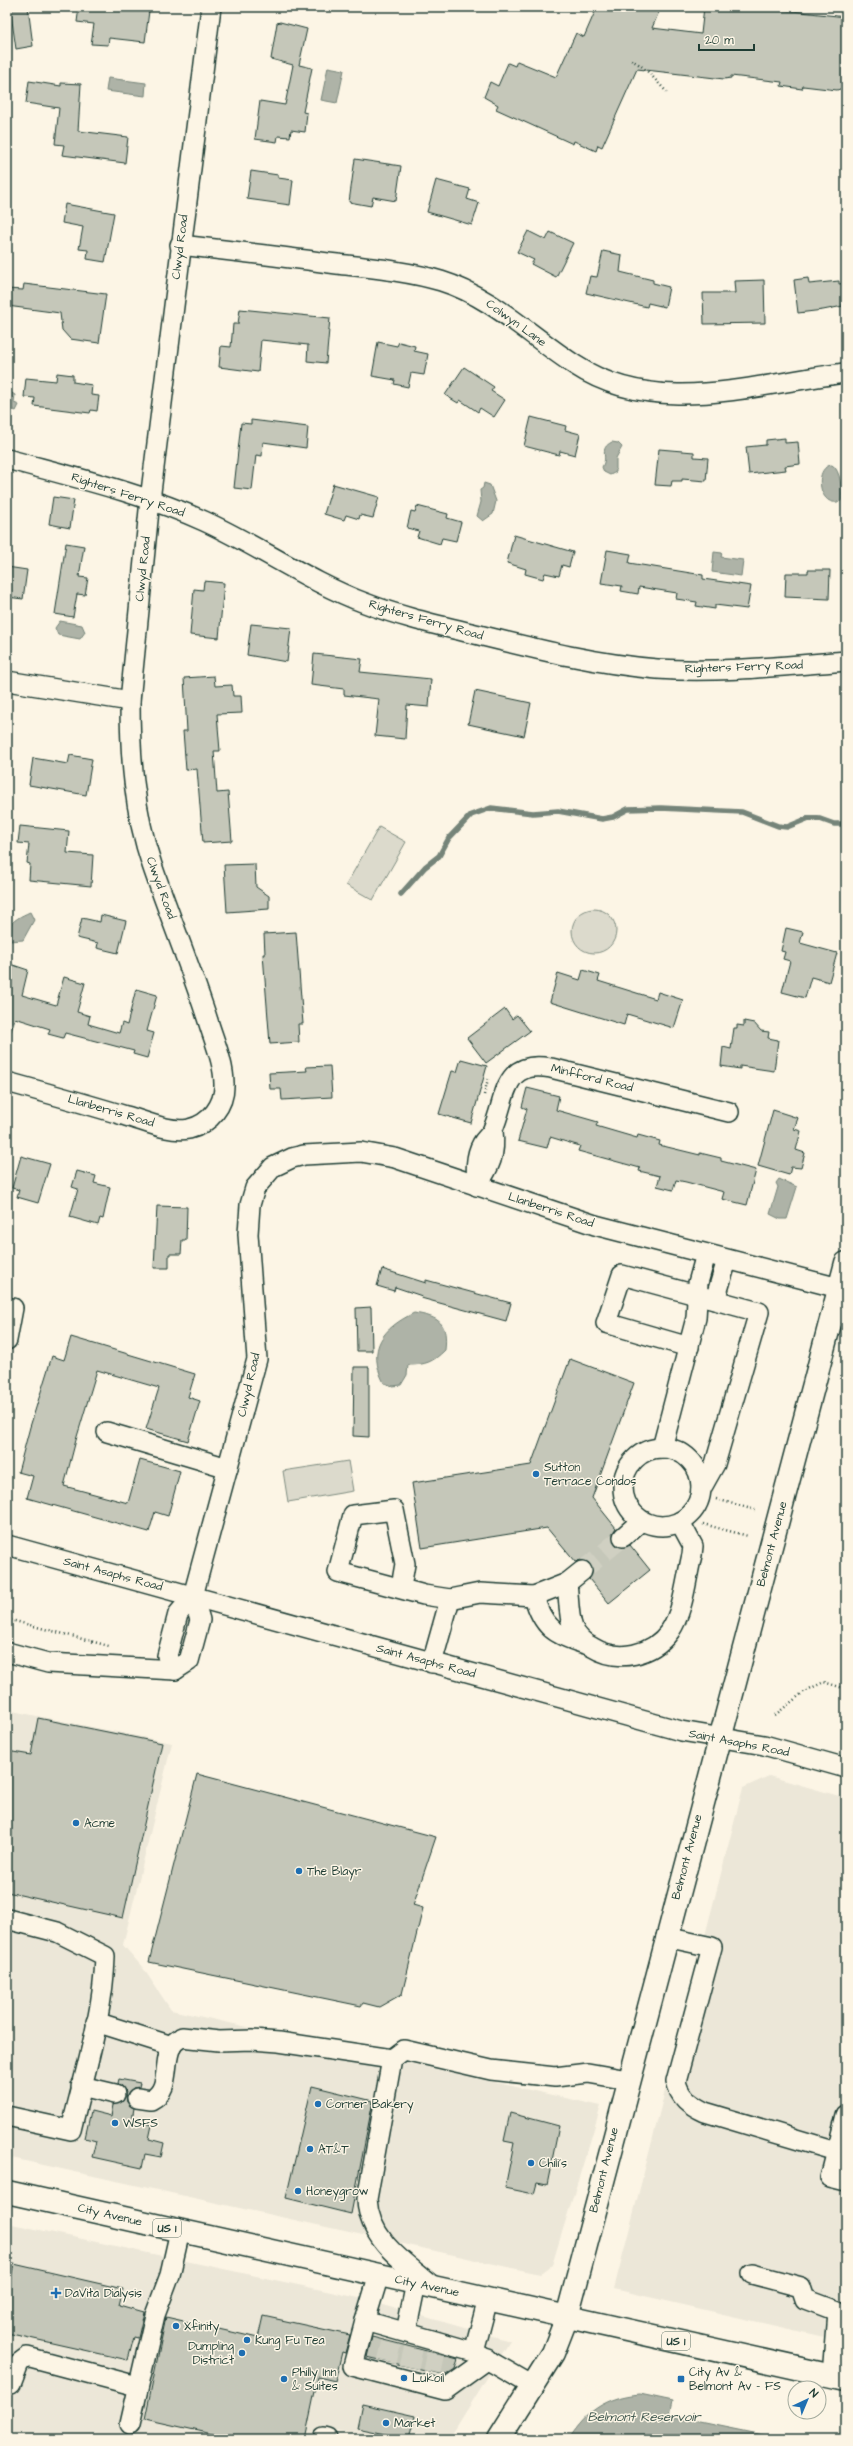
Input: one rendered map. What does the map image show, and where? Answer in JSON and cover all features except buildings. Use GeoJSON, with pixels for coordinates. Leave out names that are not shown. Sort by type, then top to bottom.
{"type":"FeatureCollection","features":[{"type":"Feature","properties":{"kind":"main road","name":"Belmont Avenue"},"geometry":{"type":"LineString","coordinates":[[500,2439],[553,2353],[567,2317],[666,1936],[846,1263]]}},
{"type":"Feature","properties":{"kind":"main road","name":"City Avenue"},"geometry":{"type":"LineString","coordinates":[[7,2192],[839,2378]]}},
{"type":"Feature","properties":{"kind":"street","name":"Clwyd Road"},"geometry":{"type":"LineString","coordinates":[[211,7],[180,244],[150,500],[130,701],[133,773],[142,829],[152,864],[198,989],[224,1076],[222,1103],[212,1116]]}},
{"type":"Feature","properties":{"kind":"street","name":"Colwyn Lane"},"geometry":{"type":"LineString","coordinates":[[180,244],[404,272],[441,281],[492,304],[576,366],[597,376],[638,390],[659,394],[699,394],[846,373]]}},
{"type":"Feature","properties":{"kind":"street","name":"Righters Ferry Road"},"geometry":{"type":"LineString","coordinates":[[7,459],[150,500],[229,533],[344,595],[365,603],[416,619],[563,655],[624,665],[693,670],[846,661]]}},
{"type":"Feature","properties":{"kind":"street"},"geometry":{"type":"LineString","coordinates":[[7,681],[130,701]]}},
{"type":"Feature","properties":{"kind":"street","name":"Minfford Road"},"geometry":{"type":"LineString","coordinates":[[477,1186],[476,1164],[482,1144],[493,1131],[508,1081],[516,1073],[532,1067],[551,1068],[729,1112]]}},
{"type":"Feature","properties":{"kind":"street","name":"Llanberris Road"},"geometry":{"type":"LineString","coordinates":[[7,1082],[172,1129],[193,1128],[212,1116]]}},
{"type":"Feature","properties":{"kind":"street","name":"Llanberris Road"},"geometry":{"type":"LineString","coordinates":[[266,1173],[282,1162],[304,1155],[361,1152],[401,1160],[595,1225],[839,1288]]}},
{"type":"Feature","properties":{"kind":"street","name":"Clwyd Road"},"geometry":{"type":"LineString","coordinates":[[193,1596],[257,1359],[248,1221],[253,1192],[266,1173]]}},
{"type":"Feature","properties":{"kind":"street"},"geometry":{"type":"LineString","coordinates":[[706,1254],[698,1283],[707,1298]]}},
{"type":"Feature","properties":{"kind":"street"},"geometry":{"type":"LineString","coordinates":[[662,1448],[689,1347],[707,1298],[727,1260]]}},
{"type":"Feature","properties":{"kind":"street"},"geometry":{"type":"LineString","coordinates":[[689,1347],[606,1323],[622,1276],[759,1312],[715,1464],[695,1508],[683,1521],[661,1527],[641,1521],[634,1515],[624,1499],[622,1490],[624,1476],[636,1457],[644,1452],[662,1448],[682,1454],[690,1460],[697,1469],[701,1492]]}},
{"type":"Feature","properties":{"kind":"street"},"geometry":{"type":"LineString","coordinates":[[7,1340],[13,1308]]}},
{"type":"Feature","properties":{"kind":"street"},"geometry":{"type":"LineString","coordinates":[[107,1432],[228,1468]]}},
{"type":"Feature","properties":{"kind":"street"},"geometry":{"type":"LineString","coordinates":[[401,1587],[405,1564],[394,1510],[353,1515],[338,1572],[401,1587],[424,1595],[450,1599],[480,1593],[534,1596],[567,1583],[582,1571]]}},
{"type":"Feature","properties":{"kind":"street"},"geometry":{"type":"LineString","coordinates":[[623,1536],[641,1521]]}},
{"type":"Feature","properties":{"kind":"street"},"geometry":{"type":"LineString","coordinates":[[534,1596],[539,1615],[553,1630],[566,1638],[585,1644],[602,1653],[621,1656],[639,1654],[656,1645],[670,1631],[677,1619],[693,1546],[683,1521]]}},
{"type":"Feature","properties":{"kind":"street","name":"Saint Asaphs Road"},"geometry":{"type":"LineString","coordinates":[[7,1545],[681,1731],[764,1745],[846,1768]]}},
{"type":"Feature","properties":{"kind":"street"},"geometry":{"type":"LineString","coordinates":[[567,1583],[573,1629],[585,1644]]}},
{"type":"Feature","properties":{"kind":"street"},"geometry":{"type":"LineString","coordinates":[[7,1652],[48,1663],[175,1670],[167,1656],[178,1614],[193,1596]]}},
{"type":"Feature","properties":{"kind":"street"},"geometry":{"type":"LineString","coordinates":[[432,1663],[450,1599]]}},
{"type":"Feature","properties":{"kind":"street"},"geometry":{"type":"LineString","coordinates":[[7,1919],[56,1932],[105,1956],[105,1973],[96,2022],[71,2130],[7,2116]]}},
{"type":"Feature","properties":{"kind":"street"},"geometry":{"type":"LineString","coordinates":[[666,1936],[712,1947],[676,2081],[683,2097],[692,2106],[704,2112],[836,2151]]}},
{"type":"Feature","properties":{"kind":"street"},"geometry":{"type":"LineString","coordinates":[[96,2022],[172,2046]]}},
{"type":"Feature","properties":{"kind":"street"},"geometry":{"type":"LineString","coordinates":[[137,2098],[151,2100],[162,2090],[172,2046],[182,2037],[219,2041],[252,2040],[312,2046],[392,2060]]}},
{"type":"Feature","properties":{"kind":"street"},"geometry":{"type":"LineString","coordinates":[[404,2337],[425,2285],[377,2236],[367,2212],[367,2199],[392,2060],[404,2050],[491,2070],[555,2077],[588,2073],[628,2080]]}},
{"type":"Feature","properties":{"kind":"street"},"geometry":{"type":"LineString","coordinates":[[82,2086],[115,2094]]}},
{"type":"Feature","properties":{"kind":"street"},"geometry":{"type":"LineString","coordinates":[[846,2115],[830,2178],[846,2182]]}},
{"type":"Feature","properties":{"kind":"street"},"geometry":{"type":"LineString","coordinates":[[130,2424],[137,2386],[155,2315],[170,2275],[180,2231]]}},
{"type":"Feature","properties":{"kind":"street"},"geometry":{"type":"LineString","coordinates":[[752,2274],[801,2287],[805,2299],[837,2311],[839,2378]]}},
{"type":"Feature","properties":{"kind":"street"},"geometry":{"type":"LineString","coordinates":[[379,2275],[353,2366],[386,2368],[408,2373],[430,2379],[445,2390],[481,2355],[488,2299]]}},
{"type":"Feature","properties":{"kind":"street"},"geometry":{"type":"LineString","coordinates":[[365,2322],[404,2337],[437,2346],[481,2355],[532,2386]]}},
{"type":"Feature","properties":{"kind":"street"},"geometry":{"type":"LineString","coordinates":[[7,2383],[11,2384],[19,2363],[27,2357],[137,2386]]}},
{"type":"Feature","properties":{"kind":"path"},"geometry":{"type":"LineString","coordinates":[[631,60],[640,64],[649,72],[669,94]]}},
{"type":"Feature","properties":{"kind":"path"},"geometry":{"type":"LineString","coordinates":[[701,1492],[756,1510]]}},
{"type":"Feature","properties":{"kind":"path"},"geometry":{"type":"LineString","coordinates":[[683,1521],[748,1536]]}},
{"type":"Feature","properties":{"kind":"path"},"geometry":{"type":"LineString","coordinates":[[7,1619],[112,1647]]}},
{"type":"Feature","properties":{"kind":"path"},"geometry":{"type":"LineString","coordinates":[[775,1715],[805,1691],[824,1682],[846,1689]]}},
{"type":"Feature","properties":{"kind":"shaded area"},"geometry":{"type":"Polygon","coordinates":[[[379,827],[406,842],[373,900],[346,885],[379,827]]]}},
{"type":"Feature","properties":{"kind":"shaded area"},"geometry":{"type":"Polygon","coordinates":[[[594,909],[606,913],[612,919],[616,931],[612,943],[606,949],[594,953],[582,949],[576,943],[572,931],[576,919],[582,913],[594,909]]]}},
{"type":"Feature","properties":{"kind":"shaded area"},"geometry":{"type":"Polygon","coordinates":[[[348,1461],[353,1491],[288,1502],[283,1471],[348,1461]]]}},
{"type":"Feature","properties":{"kind":"shaded area"},"geometry":{"type":"Polygon","coordinates":[[[7,1710],[172,1743],[123,1945],[143,1968],[171,2010],[601,2106],[552,2265],[540,2274],[7,2157],[7,1710]]]}},
{"type":"Feature","properties":{"kind":"shaded area"},"geometry":{"type":"Polygon","coordinates":[[[769,1776],[846,1798],[846,2342],[614,2289],[743,1788],[769,1776]]]}},
{"type":"Feature","properties":{"kind":"shaded area"},"geometry":{"type":"Polygon","coordinates":[[[7,2223],[359,2298],[510,2341],[449,2439],[374,2439],[326,2429],[323,2439],[19,2439],[7,2427],[7,2223]]]}},
{"type":"Feature","properties":{"kind":"water"},"geometry":{"type":"Polygon","coordinates":[[[328,67],[344,70],[337,103],[321,100],[328,67]]]}},
{"type":"Feature","properties":{"kind":"water"},"geometry":{"type":"Polygon","coordinates":[[[108,78],[146,83],[145,96],[106,91],[108,78]]]}},
{"type":"Feature","properties":{"kind":"water"},"geometry":{"type":"Polygon","coordinates":[[[7,390],[15,395],[14,403],[19,405],[16,411],[7,407],[7,390]]]}},
{"type":"Feature","properties":{"kind":"water"},"geometry":{"type":"Polygon","coordinates":[[[612,442],[618,443],[622,447],[616,458],[616,472],[610,475],[604,472],[602,467],[605,459],[606,447],[612,442]]]}},
{"type":"Feature","properties":{"kind":"water"},"geometry":{"type":"Polygon","coordinates":[[[832,465],[839,476],[841,501],[833,502],[827,499],[823,494],[821,487],[820,479],[822,472],[826,467],[832,465]]]}},
{"type":"Feature","properties":{"kind":"water"},"geometry":{"type":"Polygon","coordinates":[[[484,483],[490,485],[496,501],[493,514],[483,521],[477,516],[481,502],[480,490],[483,488],[484,483]]]}},
{"type":"Feature","properties":{"kind":"water"},"geometry":{"type":"Polygon","coordinates":[[[714,552],[722,553],[721,557],[743,560],[741,576],[712,572],[714,552]]]}},
{"type":"Feature","properties":{"kind":"water"},"geometry":{"type":"Polygon","coordinates":[[[60,621],[82,625],[85,632],[80,639],[58,635],[55,628],[60,621]]]}},
{"type":"Feature","properties":{"kind":"water"},"geometry":{"type":"Polygon","coordinates":[[[30,912],[34,920],[23,940],[9,941],[7,929],[15,920],[30,912]]]}},
{"type":"Feature","properties":{"kind":"water"},"geometry":{"type":"Polygon","coordinates":[[[779,1179],[797,1187],[787,1219],[780,1219],[770,1214],[778,1187],[776,1183],[779,1179]]]}},
{"type":"Feature","properties":{"kind":"water"},"geometry":{"type":"Polygon","coordinates":[[[414,1313],[436,1319],[440,1323],[445,1333],[445,1350],[429,1362],[408,1365],[407,1375],[401,1385],[393,1386],[384,1383],[379,1371],[377,1349],[381,1340],[394,1325],[414,1313]]]}},
{"type":"Feature","properties":{"kind":"water","name":"Belmont Reservoir"},"geometry":{"type":"Polygon","coordinates":[[[640,2394],[673,2401],[670,2416],[782,2439],[568,2439],[582,2421],[598,2407],[617,2398],[640,2394]]]}},
{"type":"Feature","properties":{"kind":"waterway"},"geometry":{"type":"LineString","coordinates":[[401,894],[425,867],[439,856],[449,838],[471,815],[491,808],[533,813],[558,811],[602,819],[613,817],[628,809],[661,808],[742,812],[778,826],[787,827],[809,818],[820,819],[834,824],[846,824]]}},
{"type":"Feature","properties":{"kind":"tunnel"},"geometry":{"type":"LineString","coordinates":[[582,1571],[623,1537]]}},
{"type":"Feature","properties":{"kind":"tunnel"},"geometry":{"type":"LineString","coordinates":[[387,2362],[392,2341]]}},
{"type":"Feature","properties":{"kind":"tunnel"},"geometry":{"type":"LineString","coordinates":[[409,2367],[414,2346]]}},
{"type":"Feature","properties":{"kind":"tunnel"},"geometry":{"type":"LineString","coordinates":[[432,2372],[436,2351]]}},
{"type":"Feature","properties":{"kind":"place","name":"Sutton Terrace Condos"},"geometry":{"type":"Point","coordinates":[536,1474]}},
{"type":"Feature","properties":{"kind":"place","name":"Acme"},"geometry":{"type":"Point","coordinates":[76,1823]}},
{"type":"Feature","properties":{"kind":"place","name":"The Blayr"},"geometry":{"type":"Point","coordinates":[299,1871]}},
{"type":"Feature","properties":{"kind":"place","name":"Corner Bakery"},"geometry":{"type":"Point","coordinates":[318,2104]}},
{"type":"Feature","properties":{"kind":"place","name":"WSFS"},"geometry":{"type":"Point","coordinates":[115,2123]}},
{"type":"Feature","properties":{"kind":"place","name":"AT&T"},"geometry":{"type":"Point","coordinates":[310,2149]}},
{"type":"Feature","properties":{"kind":"place","name":"Chili's"},"geometry":{"type":"Point","coordinates":[531,2163]}},
{"type":"Feature","properties":{"kind":"place","name":"Honeygrow"},"geometry":{"type":"Point","coordinates":[298,2191]}},
{"type":"Feature","properties":{"kind":"place","name":"DaVita Dialysis"},"geometry":{"type":"Point","coordinates":[56,2293]}},
{"type":"Feature","properties":{"kind":"place","name":"Xfinity"},"geometry":{"type":"Point","coordinates":[176,2326]}},
{"type":"Feature","properties":{"kind":"place","name":"Kung Fu Tea"},"geometry":{"type":"Point","coordinates":[247,2340]}},
{"type":"Feature","properties":{"kind":"place","name":"Dumpling District"},"geometry":{"type":"Point","coordinates":[242,2353]}},
{"type":"Feature","properties":{"kind":"place","name":"Lukoil"},"geometry":{"type":"Point","coordinates":[404,2378]}},
{"type":"Feature","properties":{"kind":"place","name":"Philly Inn & Suites"},"geometry":{"type":"Point","coordinates":[284,2379]}},
{"type":"Feature","properties":{"kind":"place","name":"City Av & Belmont Av - FS"},"geometry":{"type":"Point","coordinates":[681,2379]}},
{"type":"Feature","properties":{"kind":"place","name":"Market"},"geometry":{"type":"Point","coordinates":[386,2423]}}]}
